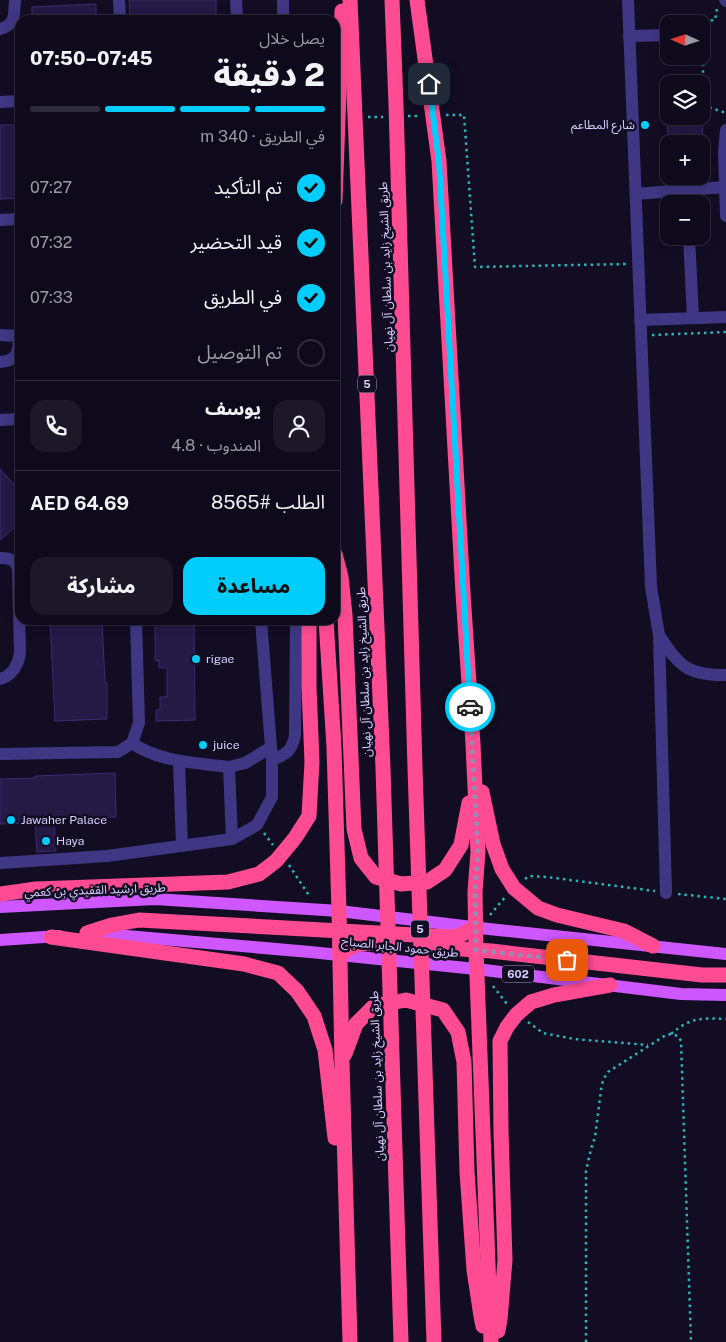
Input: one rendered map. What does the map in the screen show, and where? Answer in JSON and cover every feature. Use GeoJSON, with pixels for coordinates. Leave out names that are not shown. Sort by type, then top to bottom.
{"type":"FeatureCollection","features":[{"type":"Feature","properties":{"kind":"highway"},"geometry":{"type":"LineString","coordinates":[[340,60],[343,0]]}},
{"type":"Feature","properties":{"kind":"highway","name":"طريق الشيخ زايد بن سلطان آل نهيان"},"geometry":{"type":"LineString","coordinates":[[350,0],[383,768],[401,1342]]}},
{"type":"Feature","properties":{"kind":"highway","name":"طريق الشيخ زايد بن سلطان آل نهيان"},"geometry":{"type":"LineString","coordinates":[[392,0],[434,1342]]}},
{"type":"Feature","properties":{"kind":"highway"},"geometry":{"type":"LineString","coordinates":[[417,0],[439,162],[473,744],[478,852],[475,892],[476,969],[491,1342]]}},
{"type":"Feature","properties":{"kind":"highway"},"geometry":{"type":"LineString","coordinates":[[340,570],[345,615],[354,829],[361,858],[376,877],[401,884],[410,884],[427,882],[445,870],[461,845],[474,774]]}},
{"type":"Feature","properties":{"kind":"highway"},"geometry":{"type":"LineString","coordinates":[[0,894],[36,889],[228,882],[259,874],[276,862],[296,838],[308,816],[312,762],[309,625]]}},
{"type":"Feature","properties":{"kind":"highway"},"geometry":{"type":"LineString","coordinates":[[326,625],[334,747],[340,911],[342,1063],[350,1342]]}},
{"type":"Feature","properties":{"kind":"highway"},"geometry":{"type":"LineString","coordinates":[[473,744],[493,844],[502,869],[514,888],[538,908],[557,915],[624,931],[653,946]]}},
{"type":"Feature","properties":{"kind":"highway"},"geometry":{"type":"LineString","coordinates":[[88,933],[123,922],[139,920],[452,938],[475,927]]}},
{"type":"Feature","properties":{"kind":"highway"},"geometry":{"type":"LineString","coordinates":[[51,937],[244,964],[278,973],[297,991],[314,1016],[326,1050],[347,1250]]}},
{"type":"Feature","properties":{"kind":"highway"},"geometry":{"type":"LineString","coordinates":[[340,955],[348,948],[372,942],[476,950],[726,975]]}},
{"type":"Feature","properties":{"kind":"highway"},"geometry":{"type":"LineString","coordinates":[[496,1342],[505,1260],[500,1042],[507,1027],[516,1015],[531,1002],[610,985]]}},
{"type":"Feature","properties":{"kind":"highway"},"geometry":{"type":"LineString","coordinates":[[342,1063],[356,1024],[374,1006],[406,1000],[443,1010],[458,1032],[464,1062],[467,1172],[474,1270],[487,1342]]}},
{"type":"Feature","properties":{"kind":"main road","name":"طريق ارشيد القفيدي بن كعمي"},"geometry":{"type":"LineString","coordinates":[[0,907],[155,899],[340,911]]}},
{"type":"Feature","properties":{"kind":"main road"},"geometry":{"type":"LineString","coordinates":[[340,911],[726,954]]}},
{"type":"Feature","properties":{"kind":"main road","name":"602"},"geometry":{"type":"LineString","coordinates":[[0,940],[88,933]]}},
{"type":"Feature","properties":{"kind":"main road","name":"طريق حمود الجابر الصباح"},"geometry":{"type":"LineString","coordinates":[[88,933],[310,952],[476,969],[681,994],[725,996]]}},
{"type":"Feature","properties":{"kind":"street"},"geometry":{"type":"LineString","coordinates":[[0,29],[10,25],[15,0]]}},
{"type":"Feature","properties":{"kind":"street"},"geometry":{"type":"LineString","coordinates":[[119,0],[120,15]]}},
{"type":"Feature","properties":{"kind":"street"},"geometry":{"type":"LineString","coordinates":[[236,0],[237,15]]}},
{"type":"Feature","properties":{"kind":"street"},"geometry":{"type":"LineString","coordinates":[[282,15],[283,0]]}},
{"type":"Feature","properties":{"kind":"street"},"geometry":{"type":"LineString","coordinates":[[628,0],[651,587],[659,635],[666,893]]}},
{"type":"Feature","properties":{"kind":"street"},"geometry":{"type":"LineString","coordinates":[[629,36],[660,35]]}},
{"type":"Feature","properties":{"kind":"street"},"geometry":{"type":"LineString","coordinates":[[0,102],[15,101]]}},
{"type":"Feature","properties":{"kind":"street"},"geometry":{"type":"LineString","coordinates":[[726,130],[726,216]]}},
{"type":"Feature","properties":{"kind":"street"},"geometry":{"type":"LineString","coordinates":[[636,194],[725,186]]}},
{"type":"Feature","properties":{"kind":"street"},"geometry":{"type":"LineString","coordinates":[[687,190],[687,195]]}},
{"type":"Feature","properties":{"kind":"street"},"geometry":{"type":"LineString","coordinates":[[0,220],[15,219]]}},
{"type":"Feature","properties":{"kind":"street"},"geometry":{"type":"LineString","coordinates":[[689,245],[693,318]]}},
{"type":"Feature","properties":{"kind":"street"},"geometry":{"type":"LineString","coordinates":[[640,320],[726,317]]}},
{"type":"Feature","properties":{"kind":"street"},"geometry":{"type":"LineString","coordinates":[[0,336],[15,336]]}},
{"type":"Feature","properties":{"kind":"street"},"geometry":{"type":"LineString","coordinates":[[0,362],[15,356]]}},
{"type":"Feature","properties":{"kind":"street"},"geometry":{"type":"LineString","coordinates":[[0,420],[15,420]]}},
{"type":"Feature","properties":{"kind":"street"},"geometry":{"type":"LineString","coordinates":[[0,558],[15,560]]}},
{"type":"Feature","properties":{"kind":"street"},"geometry":{"type":"LineString","coordinates":[[0,680],[10,675],[20,658],[19,625]]}},
{"type":"Feature","properties":{"kind":"street"},"geometry":{"type":"LineString","coordinates":[[0,754],[118,752],[132,743],[139,722],[136,625]]}},
{"type":"Feature","properties":{"kind":"street"},"geometry":{"type":"LineString","coordinates":[[0,863],[107,856],[232,839],[257,825],[272,797],[271,754],[261,625]]}},
{"type":"Feature","properties":{"kind":"street"},"geometry":{"type":"LineString","coordinates":[[132,743],[142,750],[179,761],[229,767],[271,754],[285,755],[293,745],[295,735],[296,625]]}},
{"type":"Feature","properties":{"kind":"street"},"geometry":{"type":"LineString","coordinates":[[659,635],[680,663],[693,671],[708,675],[726,675]]}},
{"type":"Feature","properties":{"kind":"street"},"geometry":{"type":"LineString","coordinates":[[179,761],[182,846]]}},
{"type":"Feature","properties":{"kind":"street"},"geometry":{"type":"LineString","coordinates":[[229,767],[232,839]]}},
{"type":"Feature","properties":{"kind":"path"},"geometry":{"type":"LineString","coordinates":[[710,20],[715,20],[723,2]]}},
{"type":"Feature","properties":{"kind":"path"},"geometry":{"type":"LineString","coordinates":[[703,65],[703,93],[708,107],[726,113]]}},
{"type":"Feature","properties":{"kind":"path"},"geometry":{"type":"LineString","coordinates":[[464,115],[475,267],[638,264]]}},
{"type":"Feature","properties":{"kind":"path"},"geometry":{"type":"LineString","coordinates":[[641,336],[726,332]]}},
{"type":"Feature","properties":{"kind":"path"},"geometry":{"type":"LineString","coordinates":[[490,915],[514,888],[529,876],[726,899]]}},
{"type":"Feature","properties":{"kind":"path"},"geometry":{"type":"LineString","coordinates":[[493,986],[516,1015],[543,1033],[574,1040],[649,1045]]}},
{"type":"Feature","properties":{"kind":"path"},"geometry":{"type":"LineString","coordinates":[[586,1342],[586,1171],[595,1137],[600,1090],[603,1080],[608,1072],[649,1045],[671,1034],[680,1026],[693,1020],[706,1018],[726,1019]]}},
{"type":"Feature","properties":{"kind":"path"},"geometry":{"type":"LineString","coordinates":[[671,1034],[678,1036],[681,1041],[691,1342]]}},
{"type":"Feature","properties":{"kind":"building"},"geometry":{"type":"Polygon","coordinates":[[[129,0],[216,0],[216,15],[130,15],[129,0]]]}},
{"type":"Feature","properties":{"kind":"building"},"geometry":{"type":"Polygon","coordinates":[[[96,4],[96,15],[32,15],[32,7],[96,4]]]}},
{"type":"Feature","properties":{"kind":"building"},"geometry":{"type":"Polygon","coordinates":[[[0,125],[15,125],[15,198],[0,199],[0,125]]]}},
{"type":"Feature","properties":{"kind":"building"},"geometry":{"type":"Polygon","coordinates":[[[667,125],[702,125],[703,135],[668,135],[667,125]]]}},
{"type":"Feature","properties":{"kind":"building"},"geometry":{"type":"Polygon","coordinates":[[[0,469],[15,486],[15,527],[0,540],[0,469]]]}},
{"type":"Feature","properties":{"kind":"building"},"geometry":{"type":"Polygon","coordinates":[[[50,625],[102,625],[105,683],[107,683],[107,719],[55,721],[50,625]]]}},
{"type":"Feature","properties":{"kind":"building"},"geometry":{"type":"Polygon","coordinates":[[[155,625],[194,625],[195,720],[156,721],[156,710],[160,710],[160,697],[167,697],[167,668],[159,668],[159,660],[155,661],[155,625]]]}},
{"type":"Feature","properties":{"kind":"building"},"geometry":{"type":"Polygon","coordinates":[[[115,773],[116,817],[54,818],[56,851],[37,852],[35,823],[0,824],[0,779],[115,773]]]}},
{"type":"Feature","properties":{"kind":"way so far"},"geometry":{"type":"LineString","coordinates":[[470,707],[478,852],[475,892],[476,950],[567,960]]}},
{"type":"Feature","properties":{"kind":"place","name":"شارع المطاعم"},"geometry":{"type":"Point","coordinates":[645,125]}},
{"type":"Feature","properties":{"kind":"place","name":"rigae"},"geometry":{"type":"Point","coordinates":[196,659]}},
{"type":"Feature","properties":{"kind":"place","name":"juice"},"geometry":{"type":"Point","coordinates":[203,745]}},
{"type":"Feature","properties":{"kind":"place","name":"Jawaher Palace"},"geometry":{"type":"Point","coordinates":[11,820]}},
{"type":"Feature","properties":{"kind":"place","name":"Haya"},"geometry":{"type":"Point","coordinates":[46,841]}},
{"type":"Feature","properties":{"kind":"route"},"geometry":{"type":"LineString","coordinates":[[429,84],[439,162],[470,707]]}}]}
